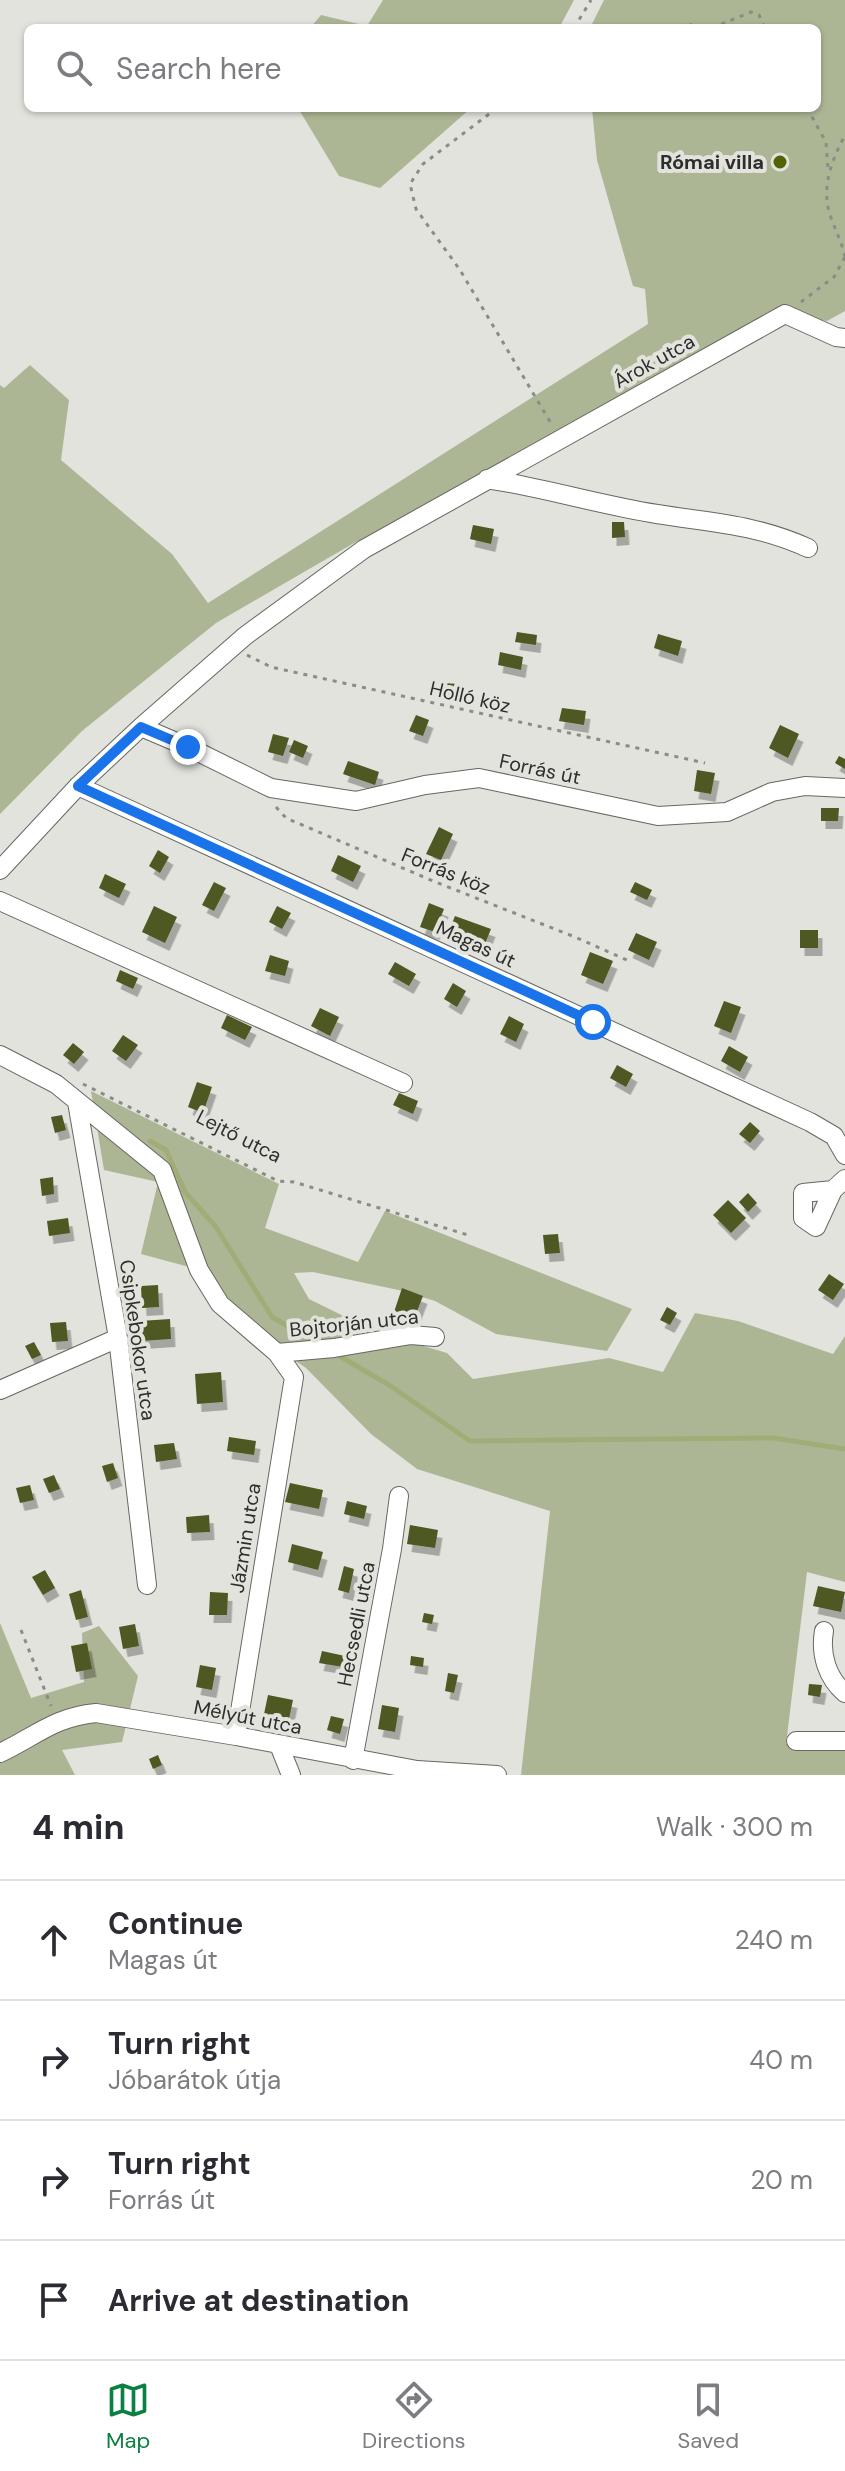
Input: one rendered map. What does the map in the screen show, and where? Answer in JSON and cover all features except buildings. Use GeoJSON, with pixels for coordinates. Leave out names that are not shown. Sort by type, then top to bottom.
{"type":"FeatureCollection","features":[{"type":"Feature","properties":{"kind":"street","name":"Árok utca"},"geometry":{"type":"LineString","coordinates":[[0,870],[78,786],[141,727],[245,636],[364,549],[785,314]]}},
{"type":"Feature","properties":{"kind":"street"},"geometry":{"type":"LineString","coordinates":[[785,314],[836,337],[845,338]]}},
{"type":"Feature","properties":{"kind":"street"},"geometry":{"type":"LineString","coordinates":[[487,479],[657,514],[737,524],[785,537],[808,548]]}},
{"type":"Feature","properties":{"kind":"street","name":"Forrás út"},"geometry":{"type":"LineString","coordinates":[[141,727],[271,788],[356,801],[425,785],[479,778],[658,816],[727,812],[772,792],[805,786],[845,788]]}},
{"type":"Feature","properties":{"kind":"street","name":"Magas út"},"geometry":{"type":"LineString","coordinates":[[78,786],[810,1122],[834,1136],[845,1155]]}},
{"type":"Feature","properties":{"kind":"street"},"geometry":{"type":"LineString","coordinates":[[0,901],[403,1083]]}},
{"type":"Feature","properties":{"kind":"street"},"geometry":{"type":"LineString","coordinates":[[0,1055],[56,1084],[162,1170],[199,1270],[215,1296],[235,1318],[277,1353]]}},
{"type":"Feature","properties":{"kind":"street","name":"Csipkebokor utca"},"geometry":{"type":"LineString","coordinates":[[77,1102],[118,1338],[147,1585]]}},
{"type":"Feature","properties":{"kind":"street","name":"Bojtorján utca"},"geometry":{"type":"LineString","coordinates":[[277,1353],[334,1348],[411,1335],[435,1337]]}},
{"type":"Feature","properties":{"kind":"street"},"geometry":{"type":"LineString","coordinates":[[0,1390],[118,1338]]}},
{"type":"Feature","properties":{"kind":"street","name":"Jázmin utca"},"geometry":{"type":"LineString","coordinates":[[236,1736],[294,1377],[277,1353]]}},
{"type":"Feature","properties":{"kind":"street","name":"Hecsedli utca"},"geometry":{"type":"LineString","coordinates":[[353,1760],[390,1564],[399,1496]]}},
{"type":"Feature","properties":{"kind":"street"},"geometry":{"type":"LineString","coordinates":[[824,1631],[823,1657],[834,1684],[845,1693]]}},
{"type":"Feature","properties":{"kind":"street","name":"Mélyút utca"},"geometry":{"type":"LineString","coordinates":[[0,1753],[57,1721],[96,1713],[417,1770],[497,1775]]}},
{"type":"Feature","properties":{"kind":"street"},"geometry":{"type":"LineString","coordinates":[[796,1741],[845,1741]]}},
{"type":"Feature","properties":{"kind":"street"},"geometry":{"type":"LineString","coordinates":[[279,1745],[291,1775]]}},
{"type":"Feature","properties":{"kind":"path"},"geometry":{"type":"LineString","coordinates":[[576,24],[591,0]]}},
{"type":"Feature","properties":{"kind":"path"},"geometry":{"type":"LineString","coordinates":[[722,24],[751,12],[759,15],[763,24]]}},
{"type":"Feature","properties":{"kind":"path"},"geometry":{"type":"LineString","coordinates":[[492,112],[423,164],[410,184],[416,209],[460,270],[560,439]]}},
{"type":"Feature","properties":{"kind":"path"},"geometry":{"type":"LineString","coordinates":[[785,314],[834,277],[845,257],[827,203],[826,142],[809,112]]}},
{"type":"Feature","properties":{"kind":"path"},"geometry":{"type":"LineString","coordinates":[[828,177],[832,160],[845,135]]}},
{"type":"Feature","properties":{"kind":"path","name":"Holló köz"},"geometry":{"type":"LineString","coordinates":[[233,648],[271,667],[705,763]]}},
{"type":"Feature","properties":{"kind":"path","name":"Forrás köz"},"geometry":{"type":"LineString","coordinates":[[271,788],[275,806],[286,818],[629,961]]}},
{"type":"Feature","properties":{"kind":"path","name":"Lejtő utca"},"geometry":{"type":"LineString","coordinates":[[56,1084],[87,1084],[278,1181],[294,1182],[468,1235]]}},
{"type":"Feature","properties":{"kind":"path"},"geometry":{"type":"LineString","coordinates":[[21,1630],[57,1721]]}},
{"type":"Feature","properties":{"kind":"green space"},"geometry":{"type":"Polygon","coordinates":[[[383,0],[574,0],[561,24],[368,24],[383,0]]]}},
{"type":"Feature","properties":{"kind":"green space"},"geometry":{"type":"Polygon","coordinates":[[[604,0],[845,0],[845,311],[827,321],[785,314],[354,543],[216,623],[82,731],[0,814],[0,385],[4,388],[30,365],[69,400],[61,460],[172,554],[208,603],[648,324],[645,289],[633,286],[597,160],[592,112],[821,112],[821,24],[592,24],[604,0]]]}},
{"type":"Feature","properties":{"kind":"green space"},"geometry":{"type":"Polygon","coordinates":[[[321,15],[359,24],[313,24],[321,15]]]}},
{"type":"Feature","properties":{"kind":"green space"},"geometry":{"type":"Polygon","coordinates":[[[300,112],[466,112],[380,188],[339,176],[300,112]]]}},
{"type":"Feature","properties":{"kind":"green space"},"geometry":{"type":"Polygon","coordinates":[[[91,1091],[279,1184],[265,1228],[358,1262],[385,1211],[632,1309],[607,1351],[496,1334],[435,1301],[403,1291],[313,1272],[294,1273],[309,1299],[376,1332],[447,1353],[473,1379],[609,1358],[663,1372],[695,1313],[738,1321],[833,1354],[845,1336],[845,1582],[807,1572],[786,1744],[845,1742],[845,1775],[521,1775],[550,1511],[417,1469],[371,1434],[306,1368],[228,1316],[193,1268],[141,1254],[158,1182],[104,1170],[91,1091]]]}},
{"type":"Feature","properties":{"kind":"green space"},"geometry":{"type":"Polygon","coordinates":[[[0,1623],[31,1698],[84,1682],[82,1633],[99,1626],[138,1676],[122,1742],[62,1750],[75,1775],[0,1775],[0,1623]]]}},
{"type":"Feature","properties":{"kind":"waterway"},"geometry":{"type":"LineString","coordinates":[[150,1141],[166,1150],[185,1192],[216,1227],[272,1317],[317,1343]]}},
{"type":"Feature","properties":{"kind":"waterway"},"geometry":{"type":"LineString","coordinates":[[336,1354],[389,1385],[470,1441],[773,1438],[845,1449]]}},
{"type":"Feature","properties":{"kind":"place","name":"Római villa"},"geometry":{"type":"Point","coordinates":[780,162]}},
{"type":"Feature","properties":{"kind":"route"},"geometry":{"type":"LineString","coordinates":[[188,747],[141,727],[78,786],[593,1022]]}}]}
